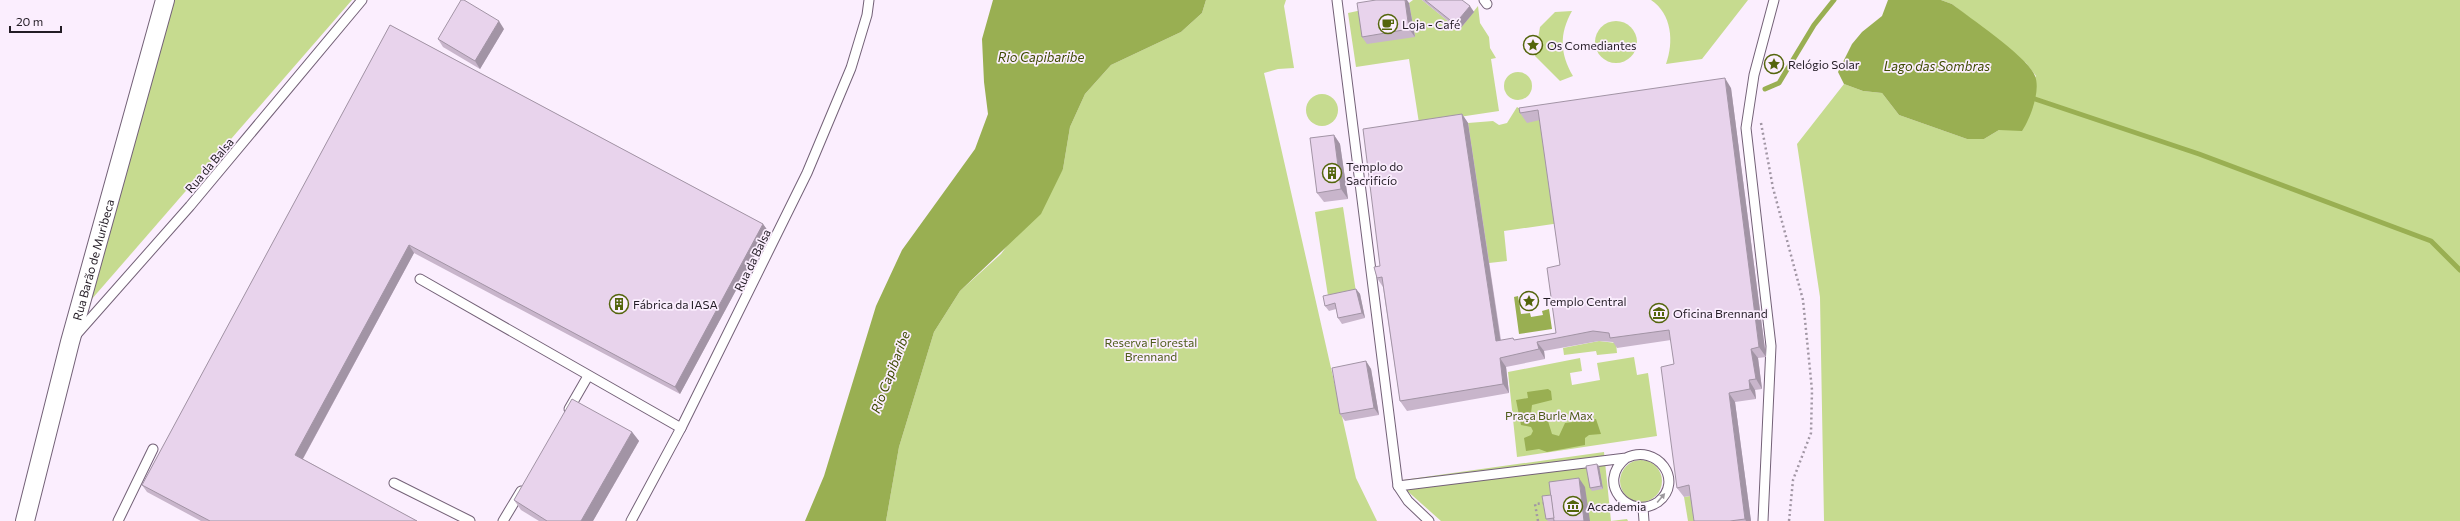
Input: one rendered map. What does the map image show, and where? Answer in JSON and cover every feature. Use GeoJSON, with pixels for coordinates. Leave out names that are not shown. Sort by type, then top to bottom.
{"type":"FeatureCollection","features":[{"type":"Feature","properties":{"kind":"street","name":"Rua Barão de Muribeca"},"geometry":{"type":"LineString","coordinates":[[25,521],[70,342],[165,0]]}},
{"type":"Feature","properties":{"kind":"lane","name":"Rua da Balsa"},"geometry":{"type":"LineString","coordinates":[[70,342],[190,206],[362,0]]}},
{"type":"Feature","properties":{"kind":"lane","name":"Rua da Balsa"},"geometry":{"type":"LineString","coordinates":[[631,521],[681,428],[807,174],[851,68],[867,15],[869,0]]}},
{"type":"Feature","properties":{"kind":"lane"},"geometry":{"type":"LineString","coordinates":[[1337,0],[1398,486],[1408,501],[1429,521]]}},
{"type":"Feature","properties":{"kind":"lane"},"geometry":{"type":"LineString","coordinates":[[1763,521],[1771,346],[1746,128],[1754,75],[1774,0]]}},
{"type":"Feature","properties":{"kind":"lane"},"geometry":{"type":"LineString","coordinates":[[420,279],[681,428]]}},
{"type":"Feature","properties":{"kind":"lane"},"geometry":{"type":"LineString","coordinates":[[565,416],[588,376]]}},
{"type":"Feature","properties":{"kind":"lane"},"geometry":{"type":"LineString","coordinates":[[118,521],[152,449]]}},
{"type":"Feature","properties":{"kind":"lane"},"geometry":{"type":"LineString","coordinates":[[1398,486],[1626,458],[1634,454],[1652,455],[1660,460],[1667,472],[1668,485],[1665,494],[1659,501],[1643,508],[1627,505],[1616,493],[1613,486],[1615,470],[1626,458]]}},
{"type":"Feature","properties":{"kind":"lane"},"geometry":{"type":"LineString","coordinates":[[503,521],[526,481]]}},
{"type":"Feature","properties":{"kind":"lane"},"geometry":{"type":"LineString","coordinates":[[394,483],[470,521]]}},
{"type":"Feature","properties":{"kind":"lane"},"geometry":{"type":"LineString","coordinates":[[1643,508],[1644,521]]}},
{"type":"Feature","properties":{"kind":"path"},"geometry":{"type":"LineString","coordinates":[[1751,95],[1766,142],[1773,188],[1803,300],[1812,390],[1812,433],[1793,480],[1789,521]]}},
{"type":"Feature","properties":{"kind":"path"},"geometry":{"type":"LineString","coordinates":[[1538,521],[1535,504],[1545,502]]}},
{"type":"Feature","properties":{"kind":"green space"},"geometry":{"type":"Polygon","coordinates":[[[174,0],[352,0],[91,300],[174,0]]]}},
{"type":"Feature","properties":{"kind":"green space","name":"Reserva Florestal Brennand"},"geometry":{"type":"Polygon","coordinates":[[[1206,0],[1286,0],[1284,6],[1294,68],[1278,69],[1264,73],[1356,478],[1377,521],[886,521],[899,447],[934,332],[960,291],[1001,254],[1063,169],[1070,127],[1085,94],[1111,65],[1181,32],[1202,13],[1206,0]]]}},
{"type":"Feature","properties":{"kind":"green space"},"geometry":{"type":"Polygon","coordinates":[[[1413,0],[1422,0],[1459,30],[1478,6],[1480,23],[1489,37],[1490,48],[1496,58],[1491,59],[1499,111],[1419,123],[1409,59],[1356,67],[1348,13],[1362,10],[1415,37],[1409,3],[1413,0]]]}},
{"type":"Feature","properties":{"kind":"green space"},"geometry":{"type":"Polygon","coordinates":[[[1651,0],[1748,0],[1702,59],[1666,64],[1670,47],[1669,29],[1663,13],[1651,0]]]}},
{"type":"Feature","properties":{"kind":"green space"},"geometry":{"type":"Polygon","coordinates":[[[1941,0],[2460,0],[2460,521],[1824,521],[1820,297],[1797,144],[1844,84],[1863,91],[1882,93],[1899,115],[1967,139],[1984,139],[1999,130],[2036,76],[2026,63],[1952,4],[1941,0]]]}},
{"type":"Feature","properties":{"kind":"green space"},"geometry":{"type":"Polygon","coordinates":[[[1572,11],[1565,28],[1563,44],[1566,60],[1573,76],[1560,81],[1535,56],[1540,27],[1555,12],[1572,11]]]}},
{"type":"Feature","properties":{"kind":"green space"},"geometry":{"type":"Polygon","coordinates":[[[1616,21],[1631,27],[1637,42],[1631,57],[1616,63],[1601,57],[1595,42],[1601,27],[1616,21]]]}},
{"type":"Feature","properties":{"kind":"green space"},"geometry":{"type":"Polygon","coordinates":[[[1518,72],[1524,73],[1528,76],[1531,80],[1531,92],[1528,96],[1524,99],[1518,100],[1512,99],[1508,96],[1505,92],[1504,86],[1505,80],[1508,76],[1512,73],[1518,72]]]}},
{"type":"Feature","properties":{"kind":"green space"},"geometry":{"type":"Polygon","coordinates":[[[1322,94],[1333,99],[1338,110],[1333,121],[1322,126],[1311,121],[1306,110],[1311,99],[1322,94]]]}},
{"type":"Feature","properties":{"kind":"green space"},"geometry":{"type":"Polygon","coordinates":[[[1517,107],[1531,116],[1545,115],[1560,223],[1504,231],[1507,261],[1489,263],[1468,123],[1493,121],[1499,125],[1507,123],[1517,107]]]}},
{"type":"Feature","properties":{"kind":"green space"},"geometry":{"type":"Polygon","coordinates":[[[1343,207],[1356,292],[1328,296],[1315,212],[1343,207]]]}},
{"type":"Feature","properties":{"kind":"green space"},"geometry":{"type":"Polygon","coordinates":[[[1599,341],[1616,343],[1617,353],[1597,355],[1596,351],[1564,355],[1563,348],[1599,341]]]}},
{"type":"Feature","properties":{"kind":"green space","name":"Praça Burle Max"},"geometry":{"type":"Polygon","coordinates":[[[1634,357],[1637,375],[1648,373],[1657,436],[1517,457],[1508,372],[1580,358],[1582,371],[1570,373],[1572,385],[1600,380],[1597,363],[1634,357]]]}},
{"type":"Feature","properties":{"kind":"green space"},"geometry":{"type":"Polygon","coordinates":[[[1604,452],[1611,521],[1441,521],[1404,488],[1403,480],[1604,452]]]}},
{"type":"Feature","properties":{"kind":"green space"},"geometry":{"type":"Polygon","coordinates":[[[1641,460],[1656,466],[1662,481],[1656,496],[1641,502],[1626,496],[1620,481],[1626,466],[1641,460]]]}},
{"type":"Feature","properties":{"kind":"green space"},"geometry":{"type":"Polygon","coordinates":[[[1696,495],[1699,521],[1688,521],[1684,497],[1696,495]]]}},
{"type":"Feature","properties":{"kind":"green space"},"geometry":{"type":"Polygon","coordinates":[[[1627,519],[1628,521],[1611,521],[1627,519]]]}},
{"type":"Feature","properties":{"kind":"water","name":"Rio Capibaribe"},"geometry":{"type":"Polygon","coordinates":[[[993,0],[1206,0],[1202,13],[1181,32],[1111,65],[1085,94],[1070,127],[1063,169],[1041,214],[960,291],[934,332],[899,447],[886,521],[805,521],[824,476],[876,306],[902,250],[975,149],[988,114],[984,82],[982,39],[993,0]]]}},
{"type":"Feature","properties":{"kind":"water","name":"Lago das Sombras"},"geometry":{"type":"Polygon","coordinates":[[[1888,0],[1941,0],[1952,4],[1998,38],[2022,59],[2035,76],[2037,89],[2034,105],[2022,131],[1999,130],[1984,139],[1967,139],[1899,115],[1882,93],[1863,91],[1844,84],[1838,72],[1852,44],[1862,32],[1882,16],[1888,0]]]}},
{"type":"Feature","properties":{"kind":"water"},"geometry":{"type":"Polygon","coordinates":[[[1518,296],[1521,314],[1530,313],[1531,317],[1543,315],[1542,311],[1549,309],[1552,329],[1519,334],[1514,297],[1518,296]]]}},
{"type":"Feature","properties":{"kind":"water"},"geometry":{"type":"Polygon","coordinates":[[[1548,389],[1551,391],[1552,400],[1532,405],[1531,413],[1537,421],[1548,421],[1552,434],[1559,436],[1565,423],[1596,419],[1601,434],[1589,435],[1585,438],[1585,445],[1547,452],[1539,449],[1526,451],[1524,438],[1531,435],[1533,431],[1531,427],[1521,425],[1516,400],[1528,398],[1527,392],[1548,389]]]}},
{"type":"Feature","properties":{"kind":"building"},"geometry":{"type":"Polygon","coordinates":[[[461,0],[464,0],[499,21],[475,61],[438,39],[461,0]]]}},
{"type":"Feature","properties":{"kind":"building","name":"Loja - Café"},"geometry":{"type":"Polygon","coordinates":[[[1376,0],[1405,0],[1409,29],[1362,37],[1357,3],[1376,0]]]}},
{"type":"Feature","properties":{"kind":"building"},"geometry":{"type":"Polygon","coordinates":[[[1425,0],[1462,0],[1470,6],[1455,24],[1425,0]]]}},
{"type":"Feature","properties":{"kind":"building","name":"Fábrica da IASA"},"geometry":{"type":"Polygon","coordinates":[[[390,25],[763,224],[675,387],[409,245],[295,455],[417,521],[210,521],[142,485],[390,25]]]}},
{"type":"Feature","properties":{"kind":"building","name":"Oficina Brennand"},"geometry":{"type":"Polygon","coordinates":[[[1725,78],[1759,347],[1751,349],[1756,379],[1749,380],[1750,389],[1729,393],[1745,519],[1730,521],[1694,521],[1689,485],[1677,488],[1661,367],[1674,364],[1669,330],[1610,338],[1609,333],[1593,331],[1537,342],[1539,349],[1500,358],[1503,384],[1400,401],[1382,277],[1377,278],[1374,267],[1380,266],[1363,129],[1462,114],[1496,341],[1513,338],[1514,340],[1556,333],[1547,268],[1560,265],[1538,110],[1520,113],[1519,108],[1725,78]]]}},
{"type":"Feature","properties":{"kind":"building","name":"Templo do Sacrificío"},"geometry":{"type":"Polygon","coordinates":[[[1334,135],[1341,189],[1317,193],[1310,138],[1334,135]]]}},
{"type":"Feature","properties":{"kind":"building"},"geometry":{"type":"Polygon","coordinates":[[[1356,289],[1362,313],[1338,318],[1335,303],[1325,306],[1323,296],[1356,289]]]}},
{"type":"Feature","properties":{"kind":"building"},"geometry":{"type":"Polygon","coordinates":[[[1366,361],[1374,408],[1340,414],[1332,368],[1366,361]]]}},
{"type":"Feature","properties":{"kind":"building"},"geometry":{"type":"Polygon","coordinates":[[[572,399],[632,432],[581,521],[547,521],[514,500],[572,399]]]}},
{"type":"Feature","properties":{"kind":"building"},"geometry":{"type":"Polygon","coordinates":[[[1597,464],[1601,486],[1590,488],[1586,466],[1597,464]]]}},
{"type":"Feature","properties":{"kind":"building","name":"Accademia"},"geometry":{"type":"Polygon","coordinates":[[[1579,478],[1584,521],[1554,521],[1549,482],[1579,478]]]}},
{"type":"Feature","properties":{"kind":"building"},"geometry":{"type":"Polygon","coordinates":[[[1551,495],[1554,518],[1546,519],[1542,496],[1551,495]]]}},
{"type":"Feature","properties":{"kind":"waterway"},"geometry":{"type":"LineString","coordinates":[[1765,89],[1779,83],[1814,25],[1834,0]]}},
{"type":"Feature","properties":{"kind":"waterway"},"geometry":{"type":"LineString","coordinates":[[2035,99],[2199,154],[2431,241],[2460,270]]}},
{"type":"Feature","properties":{"kind":"place","name":"Loja - Café"},"geometry":{"type":"Point","coordinates":[1388,24]}},
{"type":"Feature","properties":{"kind":"place","name":"Os Comediantes"},"geometry":{"type":"Point","coordinates":[1533,45]}},
{"type":"Feature","properties":{"kind":"place","name":"Relógio Solar"},"geometry":{"type":"Point","coordinates":[1774,64]}},
{"type":"Feature","properties":{"kind":"place","name":"Templo do Sacrificío"},"geometry":{"type":"Point","coordinates":[1332,173]}},
{"type":"Feature","properties":{"kind":"place","name":"Templo Central"},"geometry":{"type":"Point","coordinates":[1529,301]}},
{"type":"Feature","properties":{"kind":"place","name":"Fábrica da IASA"},"geometry":{"type":"Point","coordinates":[619,304]}},
{"type":"Feature","properties":{"kind":"place","name":"Oficina Brennand"},"geometry":{"type":"Point","coordinates":[1659,313]}},
{"type":"Feature","properties":{"kind":"place","name":"Accademia"},"geometry":{"type":"Point","coordinates":[1573,506]}}]}
